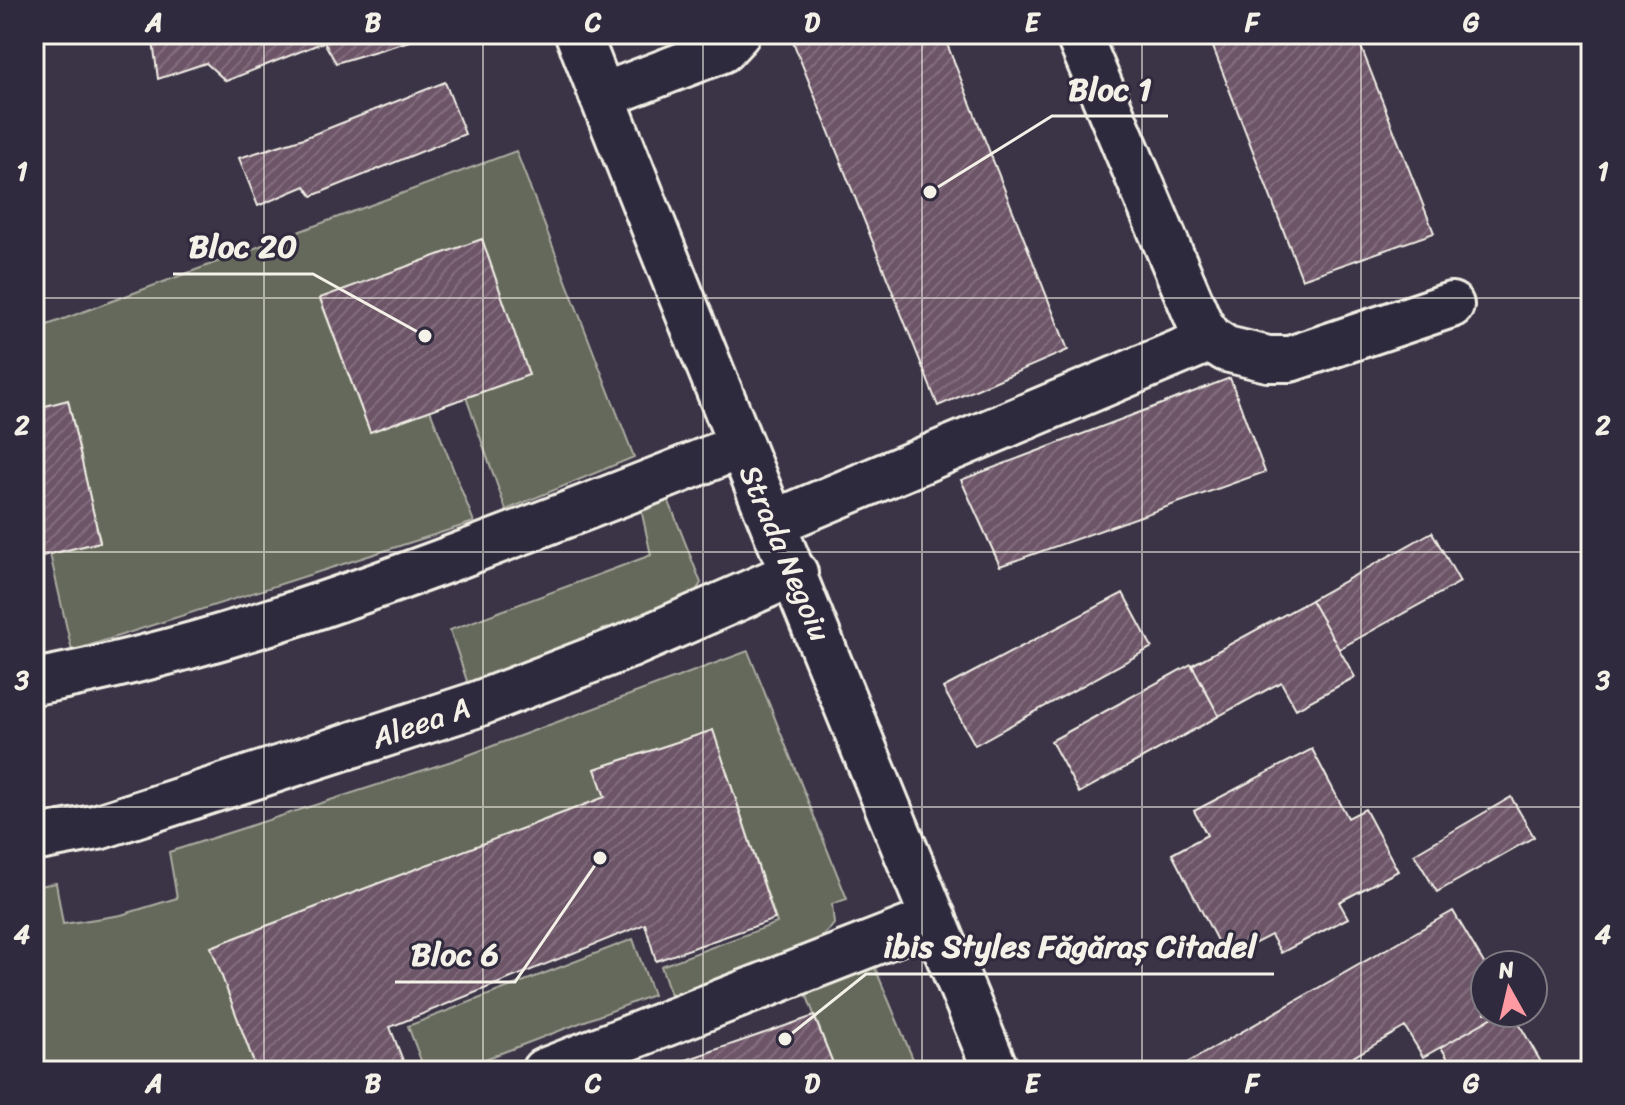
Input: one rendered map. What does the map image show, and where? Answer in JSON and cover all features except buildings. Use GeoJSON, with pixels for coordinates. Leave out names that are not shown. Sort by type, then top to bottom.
{"type":"FeatureCollection","features":[{"type":"Feature","properties":{"kind":"street","name":"Strada Negoiu"},"geometry":{"type":"LineString","coordinates":[[578,34],[740,446],[795,573],[996,1071]]}},
{"type":"Feature","properties":{"kind":"street"},"geometry":{"type":"LineString","coordinates":[[602,96],[722,50],[737,34]]}},
{"type":"Feature","properties":{"kind":"street"},"geometry":{"type":"LineString","coordinates":[[1078,34],[1200,324],[1211,339],[1244,355],[1290,359],[1451,305]]}},
{"type":"Feature","properties":{"kind":"street"},"geometry":{"type":"LineString","coordinates":[[773,523],[1211,339]]}},
{"type":"Feature","properties":{"kind":"street"},"geometry":{"type":"LineString","coordinates":[[34,682],[161,655],[255,628],[637,490],[740,446]]}},
{"type":"Feature","properties":{"kind":"street","name":"Aleea A"},"geometry":{"type":"LineString","coordinates":[[34,839],[98,827],[475,705],[628,646],[795,573]]}},
{"type":"Feature","properties":{"kind":"street"},"geometry":{"type":"LineString","coordinates":[[544,1071],[934,919]]}},
{"type":"Feature","properties":{"kind":"green space"},"geometry":{"type":"Polygon","coordinates":[[[516,151],[634,457],[506,510],[466,397],[528,374],[482,239],[320,299],[370,432],[430,410],[474,522],[72,651],[50,554],[100,542],[68,401],[34,409],[34,330],[516,151]]]}},
{"type":"Feature","properties":{"kind":"green space"},"geometry":{"type":"Polygon","coordinates":[[[668,499],[701,583],[692,597],[470,690],[450,630],[651,555],[641,509],[668,499]]]}},
{"type":"Feature","properties":{"kind":"green space"},"geometry":{"type":"Polygon","coordinates":[[[748,651],[847,899],[832,904],[834,924],[804,948],[760,969],[673,1001],[661,966],[777,923],[713,731],[595,769],[605,797],[212,947],[257,1071],[40,1071],[34,1007],[34,887],[56,883],[63,924],[121,915],[177,898],[169,852],[455,760],[748,651]]]}},
{"type":"Feature","properties":{"kind":"green space"},"geometry":{"type":"Polygon","coordinates":[[[633,939],[653,995],[454,1071],[425,1071],[408,1026],[633,939]]]}},
{"type":"Feature","properties":{"kind":"green space"},"geometry":{"type":"Polygon","coordinates":[[[866,946],[918,1071],[836,1071],[798,973],[866,946]]]}},
{"type":"Feature","properties":{"kind":"place","name":"Bloc 1"},"geometry":{"type":"Point","coordinates":[930,192]}},
{"type":"Feature","properties":{"kind":"place","name":"Bloc 20"},"geometry":{"type":"Point","coordinates":[425,336]}},
{"type":"Feature","properties":{"kind":"place","name":"Bloc 6"},"geometry":{"type":"Point","coordinates":[600,858]}},
{"type":"Feature","properties":{"kind":"place","name":"ibis Styles Făgăraș Citadel"},"geometry":{"type":"Point","coordinates":[785,1039]}}]}
